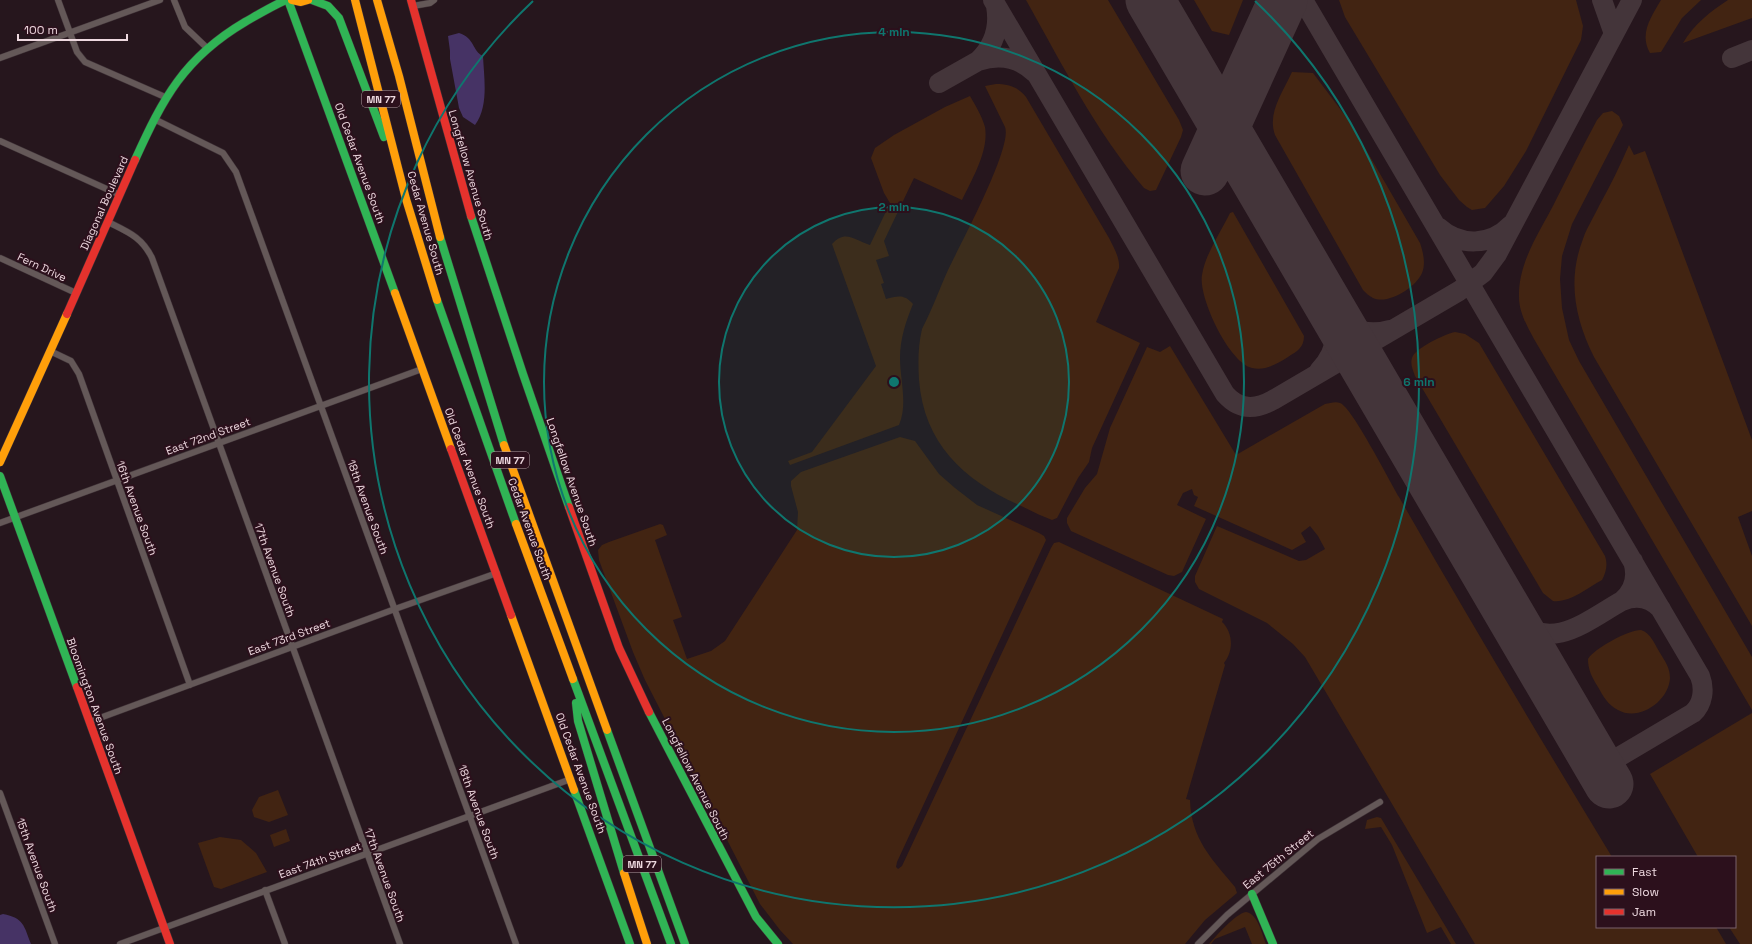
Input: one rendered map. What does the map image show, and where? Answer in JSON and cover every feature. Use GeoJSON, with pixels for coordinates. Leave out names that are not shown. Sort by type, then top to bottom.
{"type":"FeatureCollection","features":[{"type":"Feature","properties":{"kind":"main road","name":"Diagonal Boulevard"},"geometry":{"type":"LineString","coordinates":[[0,462],[165,97],[178,78],[206,47],[229,31],[287,0]]}},
{"type":"Feature","properties":{"kind":"main road","name":"Old Cedar Avenue South"},"geometry":{"type":"LineString","coordinates":[[287,0],[497,573],[630,944]]}},
{"type":"Feature","properties":{"kind":"main road"},"geometry":{"type":"LineString","coordinates":[[292,0],[301,2],[308,0]]}},
{"type":"Feature","properties":{"kind":"main road"},"geometry":{"type":"LineString","coordinates":[[312,0],[318,0],[331,7],[339,18],[368,91],[406,199]]}},
{"type":"Feature","properties":{"kind":"main road","name":"Cedar Avenue South"},"geometry":{"type":"LineString","coordinates":[[355,0],[406,199],[426,267],[457,360],[574,685],[671,944]]}},
{"type":"Feature","properties":{"kind":"main road","name":"Cedar Avenue South"},"geometry":{"type":"LineString","coordinates":[[377,0],[399,76],[424,183],[443,249],[507,453],[685,944]]}},
{"type":"Feature","properties":{"kind":"main road","name":"Longfellow Avenue South"},"geometry":{"type":"LineString","coordinates":[[414,2],[466,200],[522,374],[582,546],[627,667],[743,895],[756,916],[778,944]]}},
{"type":"Feature","properties":{"kind":"main road","name":"Bloomington Avenue South"},"geometry":{"type":"LineString","coordinates":[[0,476],[170,944]]}},
{"type":"Feature","properties":{"kind":"main road"},"geometry":{"type":"LineString","coordinates":[[574,685],[578,721],[627,886],[647,944]]}},
{"type":"Feature","properties":{"kind":"main road"},"geometry":{"type":"LineString","coordinates":[[1252,894],[1273,944]]}},
{"type":"Feature","properties":{"kind":"street"},"geometry":{"type":"LineString","coordinates":[[58,0],[77,52],[85,62],[165,97]]}},
{"type":"Feature","properties":{"kind":"street"},"geometry":{"type":"LineString","coordinates":[[0,58],[160,0]]}},
{"type":"Feature","properties":{"kind":"street"},"geometry":{"type":"LineString","coordinates":[[174,0],[185,27],[206,47]]}},
{"type":"Feature","properties":{"kind":"street"},"geometry":{"type":"LineString","coordinates":[[414,2],[430,3],[434,0]]}},
{"type":"Feature","properties":{"kind":"street","name":"18th Avenue South"},"geometry":{"type":"LineString","coordinates":[[154,119],[213,146],[231,161],[236,172],[516,944]]}},
{"type":"Feature","properties":{"kind":"street"},"geometry":{"type":"LineString","coordinates":[[0,141],[120,195]]}},
{"type":"Feature","properties":{"kind":"street","name":"17th Avenue South"},"geometry":{"type":"LineString","coordinates":[[108,222],[140,239],[147,248],[219,442],[400,944]]}},
{"type":"Feature","properties":{"kind":"street","name":"Fern Drive"},"geometry":{"type":"LineString","coordinates":[[0,258],[76,294]]}},
{"type":"Feature","properties":{"kind":"street","name":"16th Avenue South"},"geometry":{"type":"LineString","coordinates":[[50,351],[71,361],[79,374],[190,685]]}},
{"type":"Feature","properties":{"kind":"street","name":"East 72nd Street"},"geometry":{"type":"LineString","coordinates":[[0,522],[422,369]]}},
{"type":"Feature","properties":{"kind":"street","name":"East 73rd Street"},"geometry":{"type":"LineString","coordinates":[[89,722],[292,646],[497,573]]}},
{"type":"Feature","properties":{"kind":"street","name":"East 74th Street"},"geometry":{"type":"LineString","coordinates":[[120,944],[571,779]]}},
{"type":"Feature","properties":{"kind":"street","name":"15th Avenue South"},"geometry":{"type":"LineString","coordinates":[[0,793],[54,944]]}},
{"type":"Feature","properties":{"kind":"street","name":"East 75th Street"},"geometry":{"type":"LineString","coordinates":[[1198,944],[1214,925],[1323,836],[1380,802]]}},
{"type":"Feature","properties":{"kind":"street"},"geometry":{"type":"LineString","coordinates":[[265,890],[285,944]]}},
{"type":"Feature","properties":{"kind":"shaded area"},"geometry":{"type":"Polygon","coordinates":[[[1026,0],[1108,0],[1179,120],[1183,130],[1156,190],[1150,191],[1144,188],[1110,144],[1066,73],[1026,0]]]}},
{"type":"Feature","properties":{"kind":"shaded area"},"geometry":{"type":"Polygon","coordinates":[[[1194,0],[1243,0],[1229,35],[1212,31],[1194,0]]]}},
{"type":"Feature","properties":{"kind":"shaded area"},"geometry":{"type":"Polygon","coordinates":[[[1339,0],[1576,0],[1583,26],[1581,40],[1526,151],[1504,186],[1485,208],[1472,210],[1467,207],[1459,200],[1440,175],[1345,17],[1339,0]]]}},
{"type":"Feature","properties":{"kind":"shaded area"},"geometry":{"type":"Polygon","coordinates":[[[1661,0],[1701,0],[1682,18],[1661,52],[1650,53],[1647,46],[1646,32],[1650,19],[1661,0]]]}},
{"type":"Feature","properties":{"kind":"shaded area"},"geometry":{"type":"Polygon","coordinates":[[[1728,0],[1752,0],[1752,18],[1683,43],[1692,30],[1703,19],[1728,0]]]}},
{"type":"Feature","properties":{"kind":"shaded area"},"geometry":{"type":"Polygon","coordinates":[[[459,33],[468,38],[479,54],[483,56],[485,82],[484,101],[475,125],[463,117],[459,108],[450,59],[448,36],[459,33]]]}},
{"type":"Feature","properties":{"kind":"shaded area"},"geometry":{"type":"Polygon","coordinates":[[[1292,72],[1313,73],[1350,122],[1420,243],[1424,261],[1422,273],[1414,284],[1394,297],[1379,300],[1373,298],[1363,290],[1275,135],[1273,127],[1274,111],[1292,72]]]}},
{"type":"Feature","properties":{"kind":"shaded area"},"geometry":{"type":"Polygon","coordinates":[[[996,84],[1013,87],[1026,97],[1109,238],[1119,260],[1119,268],[1096,322],[1140,343],[1092,448],[1089,462],[1078,478],[1057,518],[1052,520],[999,495],[981,484],[950,457],[938,441],[929,423],[922,403],[919,380],[918,367],[922,329],[948,270],[984,197],[1001,155],[1005,138],[1005,127],[985,86],[996,84]]]}},
{"type":"Feature","properties":{"kind":"shaded area"},"geometry":{"type":"Polygon","coordinates":[[[970,96],[984,123],[986,136],[979,165],[962,200],[914,178],[884,241],[889,256],[876,260],[884,283],[881,284],[886,299],[904,297],[913,304],[901,344],[900,366],[903,409],[899,425],[790,465],[788,461],[812,452],[876,366],[832,244],[841,237],[846,236],[870,245],[890,203],[884,193],[871,158],[875,148],[894,135],[945,107],[970,96]]]}},
{"type":"Feature","properties":{"kind":"shaded area"},"geometry":{"type":"Polygon","coordinates":[[[1612,111],[1619,116],[1623,125],[1572,224],[1562,256],[1560,279],[1562,308],[1569,340],[1579,361],[1752,657],[1752,710],[1534,339],[1520,308],[1519,297],[1522,272],[1530,249],[1597,120],[1603,113],[1612,111]]]}},
{"type":"Feature","properties":{"kind":"shaded area"},"geometry":{"type":"Polygon","coordinates":[[[1629,145],[1634,155],[1645,151],[1752,440],[1752,511],[1738,517],[1752,556],[1752,626],[1594,357],[1587,343],[1578,314],[1574,284],[1578,254],[1586,230],[1615,176],[1629,145]]]}},
{"type":"Feature","properties":{"kind":"shaded area"},"geometry":{"type":"Polygon","coordinates":[[[1233,212],[1304,336],[1303,344],[1297,351],[1280,362],[1262,369],[1252,368],[1243,363],[1225,342],[1210,313],[1202,285],[1202,275],[1206,260],[1230,213],[1233,212]]]}},
{"type":"Feature","properties":{"kind":"shaded area"},"geometry":{"type":"Polygon","coordinates":[[[1455,332],[1465,334],[1479,343],[1605,556],[1606,568],[1602,580],[1566,600],[1553,601],[1543,593],[1415,376],[1411,362],[1414,354],[1431,342],[1455,332]]]}},
{"type":"Feature","properties":{"kind":"shaded area"},"geometry":{"type":"Polygon","coordinates":[[[1170,346],[1236,455],[1325,404],[1338,402],[1346,408],[1371,446],[1394,489],[1478,633],[1611,856],[1596,856],[1596,928],[1717,928],[1726,944],[1475,944],[1305,657],[1293,644],[1267,623],[1199,589],[1195,582],[1195,576],[1217,526],[1299,561],[1306,560],[1325,549],[1318,536],[1310,526],[1301,533],[1306,542],[1292,550],[1194,506],[1198,497],[1194,495],[1192,489],[1183,493],[1177,505],[1206,519],[1182,572],[1174,576],[1168,575],[1071,531],[1067,523],[1067,518],[1085,488],[1097,474],[1110,428],[1147,347],[1160,352],[1170,346]]]}},
{"type":"Feature","properties":{"kind":"shaded area"},"geometry":{"type":"Polygon","coordinates":[[[900,437],[915,441],[939,474],[977,505],[1039,533],[1044,536],[1046,540],[896,867],[898,869],[902,866],[1051,548],[1054,543],[1059,542],[1223,619],[1222,622],[1226,626],[1230,636],[1231,647],[1224,663],[1225,665],[1186,799],[1190,800],[1194,826],[1204,848],[1235,887],[1237,893],[1205,920],[1185,944],[793,944],[760,904],[645,680],[599,560],[598,550],[602,545],[609,542],[660,524],[663,525],[667,535],[655,540],[682,617],[673,620],[687,659],[711,651],[725,641],[797,530],[798,512],[791,481],[801,472],[900,437]]]}},
{"type":"Feature","properties":{"kind":"shaded area"},"geometry":{"type":"Polygon","coordinates":[[[1641,630],[1650,636],[1667,665],[1670,678],[1664,694],[1652,707],[1635,713],[1626,713],[1614,708],[1604,697],[1591,673],[1588,659],[1597,650],[1612,640],[1628,633],[1641,630]]]}},
{"type":"Feature","properties":{"kind":"shaded area"},"geometry":{"type":"Polygon","coordinates":[[[1752,713],[1752,944],[1740,944],[1730,928],[1736,928],[1736,856],[1697,856],[1650,774],[1752,713]]]}},
{"type":"Feature","properties":{"kind":"shaded area"},"geometry":{"type":"Polygon","coordinates":[[[278,790],[288,815],[269,822],[254,817],[252,810],[259,797],[278,790]]]}},
{"type":"Feature","properties":{"kind":"shaded area"},"geometry":{"type":"Polygon","coordinates":[[[1377,817],[1381,818],[1456,944],[1451,944],[1441,927],[1427,933],[1392,845],[1381,827],[1365,829],[1367,820],[1377,817]]]}},
{"type":"Feature","properties":{"kind":"shaded area"},"geometry":{"type":"Polygon","coordinates":[[[286,829],[290,841],[274,847],[270,835],[286,829]]]}},
{"type":"Feature","properties":{"kind":"shaded area"},"geometry":{"type":"Polygon","coordinates":[[[220,837],[241,840],[256,853],[267,872],[221,889],[214,887],[198,843],[220,837]]]}},
{"type":"Feature","properties":{"kind":"shaded area"},"geometry":{"type":"Polygon","coordinates":[[[1246,912],[1254,916],[1257,920],[1266,944],[1252,944],[1245,927],[1215,939],[1211,944],[1209,944],[1221,930],[1237,917],[1246,912]]]}},
{"type":"Feature","properties":{"kind":"shaded area"},"geometry":{"type":"Polygon","coordinates":[[[3,914],[15,918],[22,924],[31,944],[0,944],[0,915],[3,914]]]}},
{"type":"Feature","properties":{"kind":"taxiway"},"geometry":{"type":"LineString","coordinates":[[993,0],[1225,394],[1236,403],[1248,407],[1260,406],[1273,400],[1459,291],[1483,273],[1497,254],[1632,0]]}},
{"type":"Feature","properties":{"kind":"taxiway"},"geometry":{"type":"LineString","coordinates":[[1303,0],[1702,681],[1703,691],[1701,701],[1693,713],[1600,768]]}},
{"type":"Feature","properties":{"kind":"taxiway"},"geometry":{"type":"LineString","coordinates":[[1602,0],[1614,34]]}},
{"type":"Feature","properties":{"kind":"taxiway"},"geometry":{"type":"LineString","coordinates":[[996,6],[997,22],[992,43],[978,61],[994,58],[1008,58],[1022,63],[1035,73]]}},
{"type":"Feature","properties":{"kind":"taxiway"},"geometry":{"type":"LineString","coordinates":[[1732,58],[1752,50]]}},
{"type":"Feature","properties":{"kind":"taxiway"},"geometry":{"type":"LineString","coordinates":[[939,83],[978,61]]}},
{"type":"Feature","properties":{"kind":"taxiway"},"geometry":{"type":"LineString","coordinates":[[1438,227],[1447,234],[1456,238],[1465,241],[1475,241],[1494,237],[1511,225]]}},
{"type":"Feature","properties":{"kind":"taxiway"},"geometry":{"type":"LineString","coordinates":[[1319,371],[1327,361],[1335,341],[1333,322],[1320,291],[1340,317],[1356,329],[1366,332],[1389,330]]}},
{"type":"Feature","properties":{"kind":"taxiway"},"geometry":{"type":"LineString","coordinates":[[1633,561],[1635,573],[1634,583],[1629,593],[1622,601],[1632,598],[1643,598],[1657,605],[1661,609]]}},
{"type":"Feature","properties":{"kind":"taxiway"},"geometry":{"type":"LineString","coordinates":[[1499,595],[1509,611],[1517,620],[1530,629],[1544,633],[1557,633],[1570,630],[1584,624],[1622,601]]}},
{"type":"Feature","properties":{"kind":"runway"},"geometry":{"type":"LineString","coordinates":[[1150,0],[1609,784]]}},
{"type":"Feature","properties":{"kind":"runway"},"geometry":{"type":"LineString","coordinates":[[1205,171],[1283,0]]}},
{"type":"Feature","properties":{"kind":"traffic: fast"},"geometry":{"type":"LineString","coordinates":[[135,160],[155,117],[178,81],[191,65],[206,50],[224,36],[255,16],[286,0]]}},
{"type":"Feature","properties":{"kind":"traffic: fast"},"geometry":{"type":"LineString","coordinates":[[288,0],[395,293]]}},
{"type":"Feature","properties":{"kind":"traffic: fast"},"geometry":{"type":"LineString","coordinates":[[312,0],[328,6],[339,18],[384,137]]}},
{"type":"Feature","properties":{"kind":"traffic: fast"},"geometry":{"type":"LineString","coordinates":[[471,216],[569,507]]}},
{"type":"Feature","properties":{"kind":"traffic: fast"},"geometry":{"type":"LineString","coordinates":[[440,237],[504,445]]}},
{"type":"Feature","properties":{"kind":"traffic: fast"},"geometry":{"type":"LineString","coordinates":[[437,300],[516,524]]}},
{"type":"Feature","properties":{"kind":"traffic: fast"},"geometry":{"type":"LineString","coordinates":[[0,476],[77,687]]}},
{"type":"Feature","properties":{"kind":"traffic: fast"},"geometry":{"type":"LineString","coordinates":[[573,679],[671,944]]}},
{"type":"Feature","properties":{"kind":"traffic: fast"},"geometry":{"type":"LineString","coordinates":[[576,703],[578,721],[624,873]]}},
{"type":"Feature","properties":{"kind":"traffic: fast"},"geometry":{"type":"LineString","coordinates":[[649,712],[756,917],[778,944]]}},
{"type":"Feature","properties":{"kind":"traffic: fast"},"geometry":{"type":"LineString","coordinates":[[607,730],[685,944]]}},
{"type":"Feature","properties":{"kind":"traffic: fast"},"geometry":{"type":"LineString","coordinates":[[574,790],[630,944]]}},
{"type":"Feature","properties":{"kind":"traffic: fast"},"geometry":{"type":"LineString","coordinates":[[1252,894],[1273,944]]}},
{"type":"Feature","properties":{"kind":"traffic: slow"},"geometry":{"type":"LineString","coordinates":[[292,0],[301,2],[308,0]]}},
{"type":"Feature","properties":{"kind":"traffic: slow"},"geometry":{"type":"LineString","coordinates":[[355,0],[406,199],[437,300]]}},
{"type":"Feature","properties":{"kind":"traffic: slow"},"geometry":{"type":"LineString","coordinates":[[377,0],[399,76],[440,237]]}},
{"type":"Feature","properties":{"kind":"traffic: slow"},"geometry":{"type":"LineString","coordinates":[[395,293],[451,449]]}},
{"type":"Feature","properties":{"kind":"traffic: slow"},"geometry":{"type":"LineString","coordinates":[[0,462],[67,314]]}},
{"type":"Feature","properties":{"kind":"traffic: slow"},"geometry":{"type":"LineString","coordinates":[[504,445],[607,730]]}},
{"type":"Feature","properties":{"kind":"traffic: slow"},"geometry":{"type":"LineString","coordinates":[[516,524],[573,679]]}},
{"type":"Feature","properties":{"kind":"traffic: slow"},"geometry":{"type":"LineString","coordinates":[[511,615],[574,790]]}},
{"type":"Feature","properties":{"kind":"traffic: slow"},"geometry":{"type":"LineString","coordinates":[[624,873],[647,944]]}},
{"type":"Feature","properties":{"kind":"traffic: jam"},"geometry":{"type":"LineString","coordinates":[[411,0],[471,216]]}},
{"type":"Feature","properties":{"kind":"traffic: jam"},"geometry":{"type":"LineString","coordinates":[[67,314],[135,160]]}},
{"type":"Feature","properties":{"kind":"traffic: jam"},"geometry":{"type":"LineString","coordinates":[[451,449],[511,615]]}},
{"type":"Feature","properties":{"kind":"traffic: jam"},"geometry":{"type":"LineString","coordinates":[[569,507],[619,648],[649,712]]}},
{"type":"Feature","properties":{"kind":"traffic: jam"},"geometry":{"type":"LineString","coordinates":[[77,687],[170,944]]}}]}
